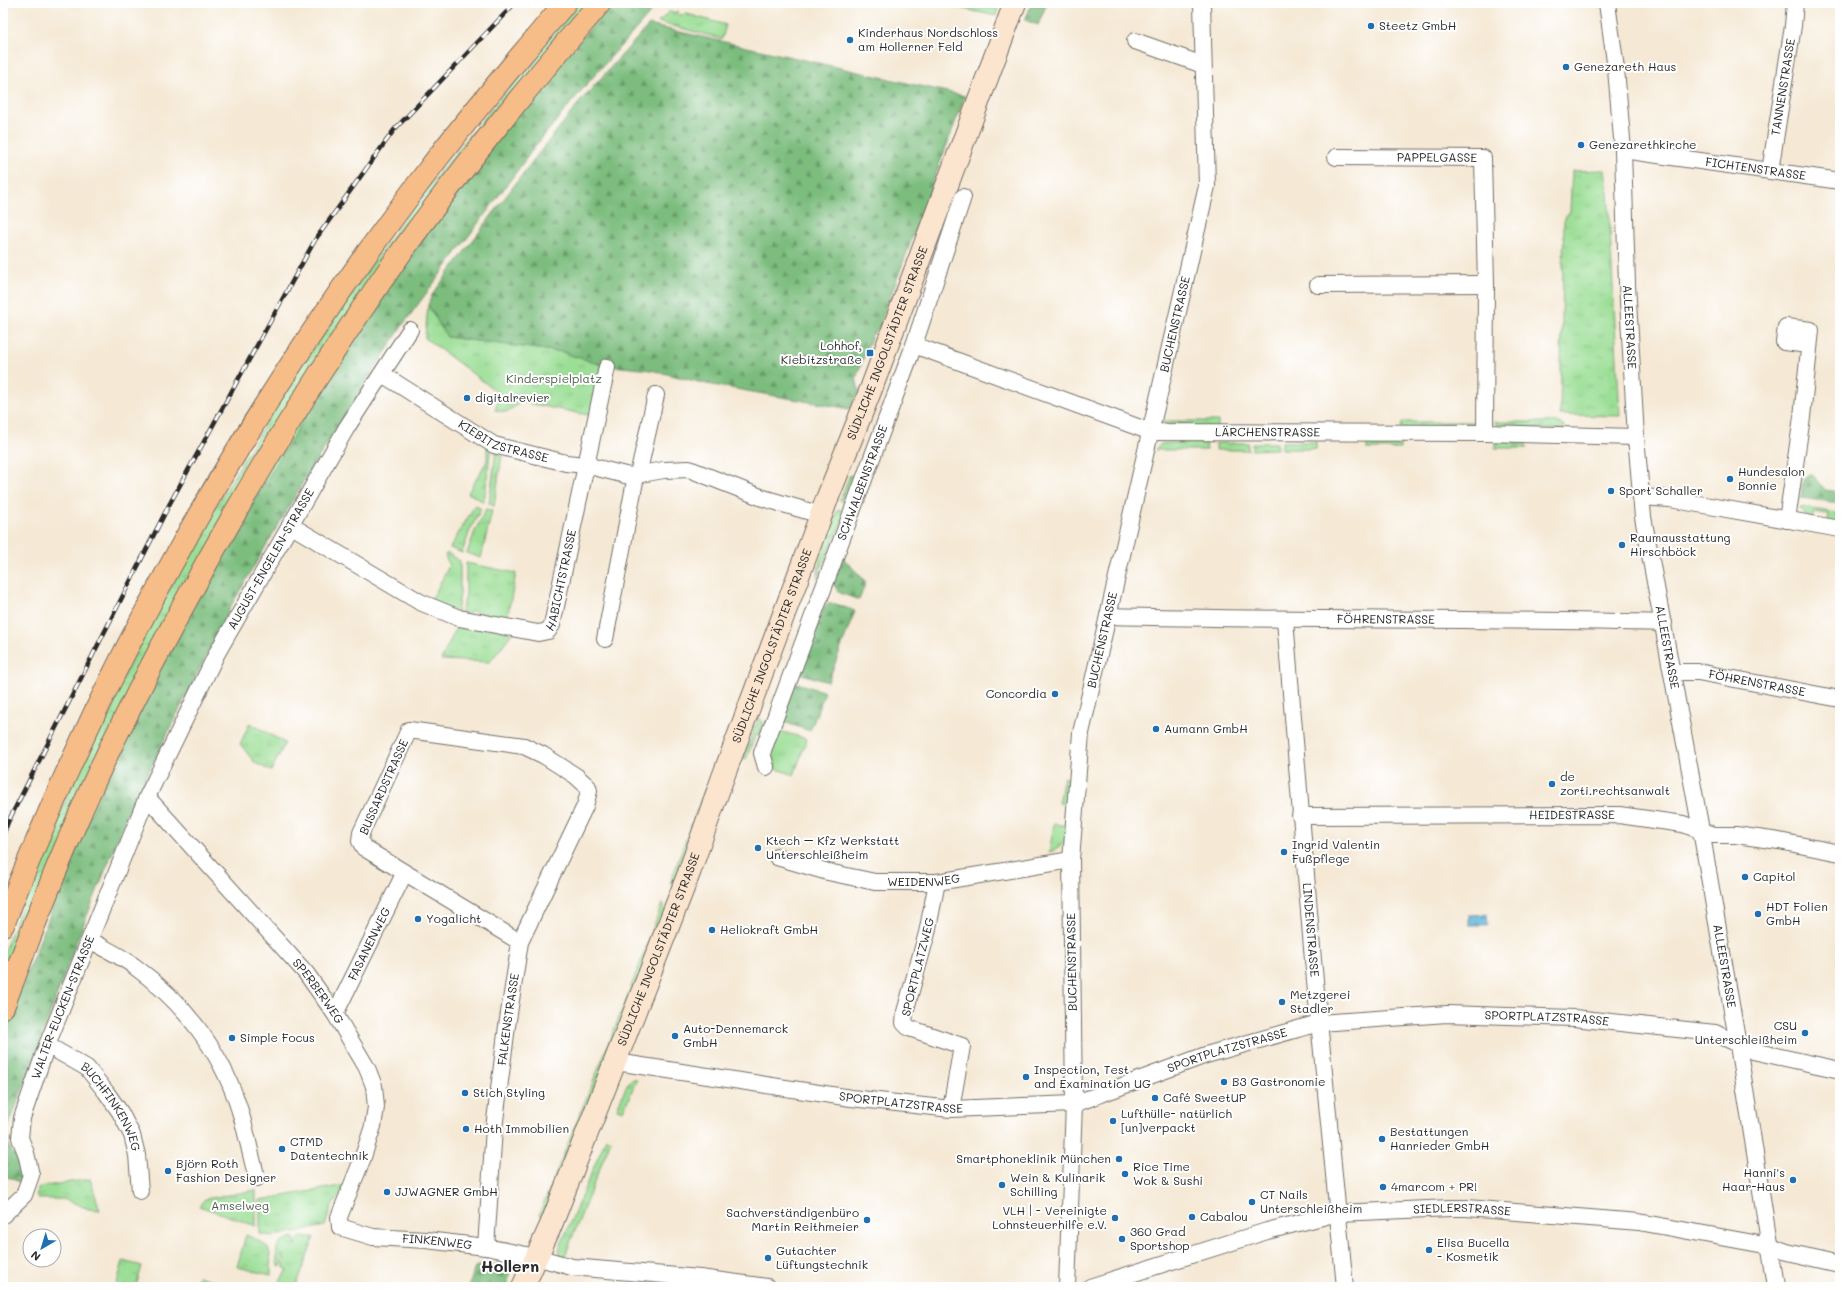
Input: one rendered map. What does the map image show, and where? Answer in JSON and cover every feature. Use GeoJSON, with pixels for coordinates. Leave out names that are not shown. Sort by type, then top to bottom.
{"type":"FeatureCollection","features":[{"type":"Feature","properties":{"kind":"main road"},"geometry":{"type":"LineString","coordinates":[[3,925],[19,882],[69,768],[137,630],[209,497],[264,406],[337,295],[427,170],[565,3]]}},
{"type":"Feature","properties":{"kind":"main road"},"geometry":{"type":"LineString","coordinates":[[3,1007],[73,828],[121,725],[198,579],[287,425],[382,280],[450,188],[550,61],[600,3]]}},
{"type":"Feature","properties":{"kind":"street","name":"SÜDLICHE INGOLSTÄDTER STRASSE"},"geometry":{"type":"LineString","coordinates":[[523,1287],[551,1225],[689,873],[723,777],[821,515],[873,382],[1015,3]]}},
{"type":"Feature","properties":{"kind":"street","name":"BUCHENSTRASSE"},"geometry":{"type":"LineString","coordinates":[[1067,1287],[1074,1104],[1071,860],[1081,733],[1207,186],[1208,152],[1203,65],[1202,3]]}},
{"type":"Feature","properties":{"kind":"street","name":"ALLEESTRASSE"},"geometry":{"type":"LineString","coordinates":[[1607,3],[1616,69],[1623,150],[1627,284],[1636,438],[1644,522],[1664,623],[1701,830],[1738,1045],[1776,1287]]}},
{"type":"Feature","properties":{"kind":"street","name":"TANNENSTRASSE"},"geometry":{"type":"LineString","coordinates":[[1770,172],[1793,26],[1795,3]]}},
{"type":"Feature","properties":{"kind":"street"},"geometry":{"type":"LineString","coordinates":[[1135,41],[1203,65]]}},
{"type":"Feature","properties":{"kind":"street","name":"FICHTENSTRASSE"},"geometry":{"type":"LineString","coordinates":[[1623,150],[1840,181]]}},
{"type":"Feature","properties":{"kind":"street","name":"PAPPELGASSE"},"geometry":{"type":"LineString","coordinates":[[1336,157],[1484,158],[1486,284],[1485,433]]}},
{"type":"Feature","properties":{"kind":"street","name":"SCHWALBENSTRASSE"},"geometry":{"type":"LineString","coordinates":[[766,767],[762,754],[914,345],[963,197]]}},
{"type":"Feature","properties":{"kind":"street"},"geometry":{"type":"LineString","coordinates":[[1318,285],[1486,284]]}},
{"type":"Feature","properties":{"kind":"street","name":"AUGUST-ENGELEN-STRASSE"},"geometry":{"type":"LineString","coordinates":[[147,796],[215,656],[347,427],[410,330]]}},
{"type":"Feature","properties":{"kind":"street","name":"LÄRCHENSTRASSE"},"geometry":{"type":"LineString","coordinates":[[914,345],[1151,432],[1485,433],[1636,438]]}},
{"type":"Feature","properties":{"kind":"street"},"geometry":{"type":"LineString","coordinates":[[1787,520],[1802,417],[1809,345]]}},
{"type":"Feature","properties":{"kind":"street","name":"HABICHTSTRASSE"},"geometry":{"type":"LineString","coordinates":[[290,525],[420,602],[459,618],[541,634],[548,631],[552,626],[607,367]]}},
{"type":"Feature","properties":{"kind":"street","name":"KIEBITZSTRASSE"},"geometry":{"type":"LineString","coordinates":[[382,374],[494,445],[566,463],[586,465],[629,476],[664,470],[689,469],[763,498],[821,515]]}},
{"type":"Feature","properties":{"kind":"street"},"geometry":{"type":"LineString","coordinates":[[605,639],[635,481],[638,474],[656,395]]}},
{"type":"Feature","properties":{"kind":"street"},"geometry":{"type":"LineString","coordinates":[[1641,497],[1670,499],[1840,529]]}},
{"type":"Feature","properties":{"kind":"street","name":"FÖHRENSTRASSE"},"geometry":{"type":"LineString","coordinates":[[1108,616],[1285,620],[1536,620],[1664,623]]}},
{"type":"Feature","properties":{"kind":"street","name":"LINDENSTRASSE"},"geometry":{"type":"LineString","coordinates":[[1285,620],[1300,816],[1345,1287]]}},
{"type":"Feature","properties":{"kind":"street","name":"FÖHRENSTRASSE"},"geometry":{"type":"LineString","coordinates":[[1673,672],[1698,672],[1840,699]]}},
{"type":"Feature","properties":{"kind":"street","name":"BUSSARDSTRASSE"},"geometry":{"type":"LineString","coordinates":[[520,942],[370,853],[364,848],[360,841],[361,833],[410,730],[524,746],[543,755],[580,779],[588,787],[589,791],[585,806]]}},
{"type":"Feature","properties":{"kind":"street","name":"WALTER-EUCKEN-STRASSE"},"geometry":{"type":"LineString","coordinates":[[3,1215],[24,1195],[31,1175],[26,1153],[20,1138],[22,1118],[47,1045],[147,796]]}},
{"type":"Feature","properties":{"kind":"street","name":"SPERBERWEG"},"geometry":{"type":"LineString","coordinates":[[147,796],[303,970],[336,1014],[367,1068],[374,1086],[376,1107],[374,1126],[339,1217],[340,1227]]}},
{"type":"Feature","properties":{"kind":"street","name":"FALKENSTRASSE"},"geometry":{"type":"LineString","coordinates":[[486,1248],[494,1128],[507,1026],[520,942],[585,806]]}},
{"type":"Feature","properties":{"kind":"street","name":"HEIDESTRASSE"},"geometry":{"type":"LineString","coordinates":[[1300,816],[1619,815],[1683,824],[1713,835],[1736,835],[1778,841],[1840,853]]}},
{"type":"Feature","properties":{"kind":"street","name":"WEIDENWEG"},"geometry":{"type":"LineString","coordinates":[[777,857],[828,872],[875,882],[937,882],[1071,860]]}},
{"type":"Feature","properties":{"kind":"street","name":"FASANENWEG"},"geometry":{"type":"LineString","coordinates":[[336,1014],[404,874]]}},
{"type":"Feature","properties":{"kind":"street","name":"SPORTPLATZWEG"},"geometry":{"type":"LineString","coordinates":[[937,882],[927,933],[905,1012],[904,1022],[909,1028],[962,1046],[951,1109]]}},
{"type":"Feature","properties":{"kind":"street"},"geometry":{"type":"LineString","coordinates":[[90,940],[134,966],[162,988],[192,1020],[203,1035],[217,1055],[238,1104],[257,1178]]}},
{"type":"Feature","properties":{"kind":"street","name":"SPORTPLATZSTRASSE"},"geometry":{"type":"LineString","coordinates":[[616,1062],[851,1098],[951,1109],[1074,1104],[1206,1055],[1319,1023],[1447,1014],[1574,1018],[1715,1033],[1753,1052],[1840,1070]]}},
{"type":"Feature","properties":{"kind":"street","name":"BUCHFINKENWEG"},"geometry":{"type":"LineString","coordinates":[[47,1045],[87,1068],[120,1112],[132,1135],[137,1155],[140,1191]]}},
{"type":"Feature","properties":{"kind":"street","name":"SIEDLERSTRASSE"},"geometry":{"type":"LineString","coordinates":[[1090,1287],[1267,1231],[1338,1213],[1479,1209],[1639,1222],[1770,1246],[1787,1252],[1840,1264]]}},
{"type":"Feature","properties":{"kind":"street","name":"FINKENWEG"},"geometry":{"type":"LineString","coordinates":[[340,1227],[373,1237],[426,1240],[486,1248],[536,1257]]}},
{"type":"Feature","properties":{"kind":"street"},"geometry":{"type":"LineString","coordinates":[[536,1257],[572,1267],[700,1283],[767,1287]]}},
{"type":"Feature","properties":{"kind":"green space"},"geometry":{"type":"Polygon","coordinates":[[[579,3],[589,3],[3,982],[3,953],[73,782],[130,664],[200,533],[292,379],[420,196],[579,3]]]}},
{"type":"Feature","properties":{"kind":"green space"},"geometry":{"type":"Polygon","coordinates":[[[611,3],[659,3],[586,85],[537,144],[402,326],[306,477],[231,606],[130,809],[76,943],[7,1131],[8,1143],[12,1152],[20,1160],[24,1172],[22,1185],[12,1178],[3,1177],[3,1034],[78,843],[123,745],[208,576],[361,325],[494,142],[611,3]]]}},
{"type":"Feature","properties":{"kind":"green space"},"geometry":{"type":"Polygon","coordinates":[[[936,3],[970,3],[998,9],[996,16],[936,3]]]}},
{"type":"Feature","properties":{"kind":"green space"},"geometry":{"type":"Polygon","coordinates":[[[1032,3],[1047,3],[1038,25],[1025,20],[1032,3]]]}},
{"type":"Feature","properties":{"kind":"green space"},"geometry":{"type":"Polygon","coordinates":[[[670,11],[675,14],[676,11],[679,12],[678,15],[687,14],[726,25],[722,39],[658,22],[670,11]]]}},
{"type":"Feature","properties":{"kind":"green space"},"geometry":{"type":"Polygon","coordinates":[[[649,25],[965,96],[878,330],[872,335],[856,378],[859,391],[850,409],[707,384],[651,370],[602,365],[562,352],[447,337],[428,305],[432,295],[531,163],[582,99],[649,25]]]}},
{"type":"Feature","properties":{"kind":"green space"},"geometry":{"type":"Polygon","coordinates":[[[1605,170],[1608,193],[1620,416],[1560,415],[1564,219],[1570,211],[1572,171],[1605,170]]]}},
{"type":"Feature","properties":{"kind":"green space","name":"Kinderspielplatz"},"geometry":{"type":"Polygon","coordinates":[[[428,305],[447,337],[562,352],[602,365],[593,416],[522,402],[506,412],[495,410],[500,394],[425,338],[428,305]]]}},
{"type":"Feature","properties":{"kind":"green space"},"geometry":{"type":"Polygon","coordinates":[[[1162,421],[1218,421],[1218,430],[1164,424],[1162,421]]]}},
{"type":"Feature","properties":{"kind":"green space"},"geometry":{"type":"Polygon","coordinates":[[[1402,422],[1479,422],[1473,427],[1401,430],[1402,422]]]}},
{"type":"Feature","properties":{"kind":"green space"},"geometry":{"type":"Polygon","coordinates":[[[1494,422],[1557,422],[1564,426],[1564,430],[1498,426],[1494,422]]]}},
{"type":"Feature","properties":{"kind":"green space"},"geometry":{"type":"Polygon","coordinates":[[[1206,442],[1207,450],[1155,450],[1161,444],[1166,443],[1206,442]]]}},
{"type":"Feature","properties":{"kind":"green space"},"geometry":{"type":"Polygon","coordinates":[[[1282,442],[1316,442],[1316,449],[1282,449],[1282,442]]]}},
{"type":"Feature","properties":{"kind":"green space"},"geometry":{"type":"Polygon","coordinates":[[[1367,442],[1400,442],[1400,449],[1367,449],[1367,442]]]}},
{"type":"Feature","properties":{"kind":"green space"},"geometry":{"type":"Polygon","coordinates":[[[1495,442],[1525,442],[1527,448],[1495,448],[1495,442]]]}},
{"type":"Feature","properties":{"kind":"green space"},"geometry":{"type":"Polygon","coordinates":[[[1216,443],[1248,443],[1248,450],[1216,450],[1216,443]]]}},
{"type":"Feature","properties":{"kind":"green space"},"geometry":{"type":"Polygon","coordinates":[[[1252,443],[1277,443],[1277,449],[1252,450],[1252,443]]]}},
{"type":"Feature","properties":{"kind":"green space"},"geometry":{"type":"Polygon","coordinates":[[[487,445],[491,447],[484,502],[468,493],[487,461],[487,445]]]}},
{"type":"Feature","properties":{"kind":"green space"},"geometry":{"type":"Polygon","coordinates":[[[496,451],[502,455],[494,506],[489,504],[496,451]]]}},
{"type":"Feature","properties":{"kind":"green space"},"geometry":{"type":"Polygon","coordinates":[[[850,475],[856,477],[849,504],[840,500],[850,475]]]}},
{"type":"Feature","properties":{"kind":"green space"},"geometry":{"type":"Polygon","coordinates":[[[1809,475],[1814,475],[1825,490],[1840,492],[1840,503],[1801,498],[1803,480],[1809,475]]]}},
{"type":"Feature","properties":{"kind":"green space"},"geometry":{"type":"Polygon","coordinates":[[[475,505],[481,509],[470,530],[462,553],[450,548],[475,505]]]}},
{"type":"Feature","properties":{"kind":"green space"},"geometry":{"type":"Polygon","coordinates":[[[1800,507],[1837,513],[1836,523],[1828,522],[1829,514],[1814,512],[1812,519],[1805,516],[1800,507]]]}},
{"type":"Feature","properties":{"kind":"green space"},"geometry":{"type":"Polygon","coordinates":[[[486,509],[492,511],[481,558],[467,553],[475,531],[486,509]]]}},
{"type":"Feature","properties":{"kind":"green space"},"geometry":{"type":"Polygon","coordinates":[[[838,509],[846,512],[817,578],[820,559],[838,509]]]}},
{"type":"Feature","properties":{"kind":"green space"},"geometry":{"type":"Polygon","coordinates":[[[447,553],[460,561],[460,594],[457,613],[431,601],[449,566],[445,555],[447,553]]]}},
{"type":"Feature","properties":{"kind":"green space"},"geometry":{"type":"Polygon","coordinates":[[[843,558],[866,582],[859,600],[840,593],[833,584],[843,558]]]}},
{"type":"Feature","properties":{"kind":"green space"},"geometry":{"type":"Polygon","coordinates":[[[466,563],[516,573],[507,619],[471,611],[468,615],[461,613],[466,595],[466,563]]]}},
{"type":"Feature","properties":{"kind":"green space"},"geometry":{"type":"Polygon","coordinates":[[[836,604],[855,611],[828,682],[799,673],[824,606],[836,604]]]}},
{"type":"Feature","properties":{"kind":"green space"},"geometry":{"type":"Polygon","coordinates":[[[459,622],[512,633],[490,662],[441,660],[459,622]]]}},
{"type":"Feature","properties":{"kind":"green space"},"geometry":{"type":"Polygon","coordinates":[[[795,682],[825,692],[810,731],[781,721],[795,682]]]}},
{"type":"Feature","properties":{"kind":"green space"},"geometry":{"type":"Polygon","coordinates":[[[759,716],[763,724],[760,734],[756,734],[746,759],[743,758],[759,716]]]}},
{"type":"Feature","properties":{"kind":"green space"},"geometry":{"type":"Polygon","coordinates":[[[250,723],[285,743],[271,771],[255,763],[240,744],[250,723]]]}},
{"type":"Feature","properties":{"kind":"green space"},"geometry":{"type":"Polygon","coordinates":[[[777,730],[807,739],[794,775],[774,768],[775,763],[771,747],[777,730]]]}},
{"type":"Feature","properties":{"kind":"green space"},"geometry":{"type":"Polygon","coordinates":[[[1064,777],[1071,779],[1069,805],[1059,803],[1064,777]]]}},
{"type":"Feature","properties":{"kind":"green space"},"geometry":{"type":"Polygon","coordinates":[[[705,788],[709,796],[675,884],[670,883],[705,788]]]}},
{"type":"Feature","properties":{"kind":"green space"},"geometry":{"type":"Polygon","coordinates":[[[1054,824],[1070,826],[1068,836],[1064,843],[1049,853],[1054,824]]]}},
{"type":"Feature","properties":{"kind":"green space"},"geometry":{"type":"Polygon","coordinates":[[[662,904],[666,911],[543,1217],[539,1215],[627,998],[662,904]]]}},
{"type":"Feature","properties":{"kind":"green space"},"geometry":{"type":"Polygon","coordinates":[[[633,1079],[637,1079],[623,1111],[617,1109],[627,1084],[633,1079]]]}},
{"type":"Feature","properties":{"kind":"green space"},"geometry":{"type":"Polygon","coordinates":[[[606,1138],[611,1140],[564,1258],[561,1258],[559,1249],[606,1138]]]}},
{"type":"Feature","properties":{"kind":"green space"},"geometry":{"type":"Polygon","coordinates":[[[90,1179],[100,1210],[89,1209],[63,1199],[39,1199],[36,1195],[39,1187],[90,1179]]]}},
{"type":"Feature","properties":{"kind":"green space"},"geometry":{"type":"Polygon","coordinates":[[[346,1185],[331,1208],[325,1226],[273,1236],[260,1234],[260,1200],[346,1185]]]}},
{"type":"Feature","properties":{"kind":"green space","name":"Amselweg"},"geometry":{"type":"Polygon","coordinates":[[[256,1190],[256,1226],[199,1206],[205,1199],[256,1190]]]}},
{"type":"Feature","properties":{"kind":"green space"},"geometry":{"type":"Polygon","coordinates":[[[246,1235],[266,1245],[270,1253],[271,1275],[237,1267],[246,1235]]]}},
{"type":"Feature","properties":{"kind":"green space"},"geometry":{"type":"Polygon","coordinates":[[[293,1237],[296,1245],[300,1237],[314,1237],[296,1287],[277,1287],[288,1269],[284,1268],[284,1255],[282,1256],[281,1267],[278,1266],[276,1255],[277,1247],[282,1242],[293,1237]]]}},
{"type":"Feature","properties":{"kind":"green space"},"geometry":{"type":"Polygon","coordinates":[[[123,1261],[142,1266],[136,1287],[116,1287],[123,1261]]]}},
{"type":"Feature","properties":{"kind":"green space"},"geometry":{"type":"Polygon","coordinates":[[[483,1264],[505,1266],[510,1274],[507,1287],[469,1287],[475,1267],[483,1264]]]}},
{"type":"Feature","properties":{"kind":"green space"},"geometry":{"type":"Polygon","coordinates":[[[198,1276],[218,1282],[216,1287],[195,1287],[198,1276]]]}},
{"type":"Feature","properties":{"kind":"water"},"geometry":{"type":"Polygon","coordinates":[[[1487,914],[1488,925],[1469,925],[1469,915],[1487,914]]]}},
{"type":"Feature","properties":{"kind":"railway"},"geometry":{"type":"LineString","coordinates":[[3,836],[8,822],[169,505],[315,240],[394,130],[515,3]]}},
{"type":"Feature","properties":{"kind":"place","name":"Steetz GmbH"},"geometry":{"type":"Point","coordinates":[1371,26]}},
{"type":"Feature","properties":{"kind":"place","name":"Kinderhaus Nordschloss am Hollerner Feld"},"geometry":{"type":"Point","coordinates":[850,40]}},
{"type":"Feature","properties":{"kind":"place","name":"Genezareth Haus"},"geometry":{"type":"Point","coordinates":[1566,67]}},
{"type":"Feature","properties":{"kind":"place","name":"Genezarethkirche"},"geometry":{"type":"Point","coordinates":[1581,145]}},
{"type":"Feature","properties":{"kind":"place","name":"Lohhof, Kiebitzstraße"},"geometry":{"type":"Point","coordinates":[870,353]}},
{"type":"Feature","properties":{"kind":"place","name":"digitalrevier"},"geometry":{"type":"Point","coordinates":[467,398]}},
{"type":"Feature","properties":{"kind":"place","name":"Hundesalon Bonnie"},"geometry":{"type":"Point","coordinates":[1730,479]}},
{"type":"Feature","properties":{"kind":"place","name":"Sport Schaller"},"geometry":{"type":"Point","coordinates":[1611,491]}},
{"type":"Feature","properties":{"kind":"place","name":"Raumausstattung Hirschböck"},"geometry":{"type":"Point","coordinates":[1622,545]}},
{"type":"Feature","properties":{"kind":"place","name":"Concordia"},"geometry":{"type":"Point","coordinates":[1055,694]}},
{"type":"Feature","properties":{"kind":"place","name":"Aumann GmbH"},"geometry":{"type":"Point","coordinates":[1156,729]}},
{"type":"Feature","properties":{"kind":"place","name":"de zorti.rechtsanwalt"},"geometry":{"type":"Point","coordinates":[1552,784]}},
{"type":"Feature","properties":{"kind":"place","name":"Ktech – Kfz Werkstatt Unterschleißheim"},"geometry":{"type":"Point","coordinates":[758,848]}},
{"type":"Feature","properties":{"kind":"place","name":"Ingrid Valentin Fußpflege"},"geometry":{"type":"Point","coordinates":[1284,852]}},
{"type":"Feature","properties":{"kind":"place","name":"Capitol"},"geometry":{"type":"Point","coordinates":[1745,877]}},
{"type":"Feature","properties":{"kind":"place","name":"HDT Folien GmbH"},"geometry":{"type":"Point","coordinates":[1758,914]}},
{"type":"Feature","properties":{"kind":"place","name":"Yogalicht"},"geometry":{"type":"Point","coordinates":[418,919]}},
{"type":"Feature","properties":{"kind":"place","name":"Heliokraft GmbH"},"geometry":{"type":"Point","coordinates":[712,930]}},
{"type":"Feature","properties":{"kind":"place","name":"Metzgerei Stadler"},"geometry":{"type":"Point","coordinates":[1282,1002]}},
{"type":"Feature","properties":{"kind":"place","name":"CSU Unterschleißheim"},"geometry":{"type":"Point","coordinates":[1805,1033]}},
{"type":"Feature","properties":{"kind":"place","name":"Auto-Dennemarck GmbH"},"geometry":{"type":"Point","coordinates":[675,1036]}},
{"type":"Feature","properties":{"kind":"place","name":"Simple Focus"},"geometry":{"type":"Point","coordinates":[232,1038]}},
{"type":"Feature","properties":{"kind":"place","name":"Inspection, Test and Examination UG"},"geometry":{"type":"Point","coordinates":[1026,1077]}},
{"type":"Feature","properties":{"kind":"place","name":"B3 Gastronomie"},"geometry":{"type":"Point","coordinates":[1224,1082]}},
{"type":"Feature","properties":{"kind":"place","name":"Stich Styling"},"geometry":{"type":"Point","coordinates":[465,1093]}},
{"type":"Feature","properties":{"kind":"place","name":"Café SweetUP"},"geometry":{"type":"Point","coordinates":[1155,1098]}},
{"type":"Feature","properties":{"kind":"place","name":"Lufthülle- natürlich [un]verpackt"},"geometry":{"type":"Point","coordinates":[1113,1121]}},
{"type":"Feature","properties":{"kind":"place","name":"Hoth Immobilien"},"geometry":{"type":"Point","coordinates":[466,1129]}},
{"type":"Feature","properties":{"kind":"place","name":"Bestattungen Hanrieder GmbH"},"geometry":{"type":"Point","coordinates":[1382,1139]}},
{"type":"Feature","properties":{"kind":"place","name":"CTMD Datentechnik"},"geometry":{"type":"Point","coordinates":[282,1149]}},
{"type":"Feature","properties":{"kind":"place","name":"Smartphoneklinik München"},"geometry":{"type":"Point","coordinates":[1119,1159]}},
{"type":"Feature","properties":{"kind":"place","name":"Björn Roth Fashion Designer"},"geometry":{"type":"Point","coordinates":[168,1171]}},
{"type":"Feature","properties":{"kind":"place","name":"Rice Time Wok & Sushi"},"geometry":{"type":"Point","coordinates":[1125,1174]}},
{"type":"Feature","properties":{"kind":"place","name":"Hanni's Haar-Haus"},"geometry":{"type":"Point","coordinates":[1793,1180]}},
{"type":"Feature","properties":{"kind":"place","name":"Wein & Kulinarik Schilling"},"geometry":{"type":"Point","coordinates":[1002,1185]}},
{"type":"Feature","properties":{"kind":"place","name":"4marcom + PR!"},"geometry":{"type":"Point","coordinates":[1383,1187]}},
{"type":"Feature","properties":{"kind":"place","name":"JJWAGNER GmbH"},"geometry":{"type":"Point","coordinates":[387,1192]}},
{"type":"Feature","properties":{"kind":"place","name":"CT Nails Unterschleißheim"},"geometry":{"type":"Point","coordinates":[1252,1202]}},
{"type":"Feature","properties":{"kind":"place","name":"Cabalou"},"geometry":{"type":"Point","coordinates":[1192,1217]}},
{"type":"Feature","properties":{"kind":"place","name":"VLH | - Vereinigte Lohnsteuerhilfe e.V."},"geometry":{"type":"Point","coordinates":[1115,1218]}},
{"type":"Feature","properties":{"kind":"place","name":"Sachverständigenbüro Martin Reithmeier"},"geometry":{"type":"Point","coordinates":[867,1220]}},
{"type":"Feature","properties":{"kind":"place","name":"360 Grad Sportshop"},"geometry":{"type":"Point","coordinates":[1122,1239]}},
{"type":"Feature","properties":{"kind":"place","name":"Elisa Bucella - Kosmetik"},"geometry":{"type":"Point","coordinates":[1429,1250]}},
{"type":"Feature","properties":{"kind":"place","name":"Gutachter Lüftungstechnik"},"geometry":{"type":"Point","coordinates":[768,1258]}},
{"type":"Feature","properties":{"kind":"district","name":"Hollern"},"geometry":{"type":"Point","coordinates":[510,1266]}}]}
